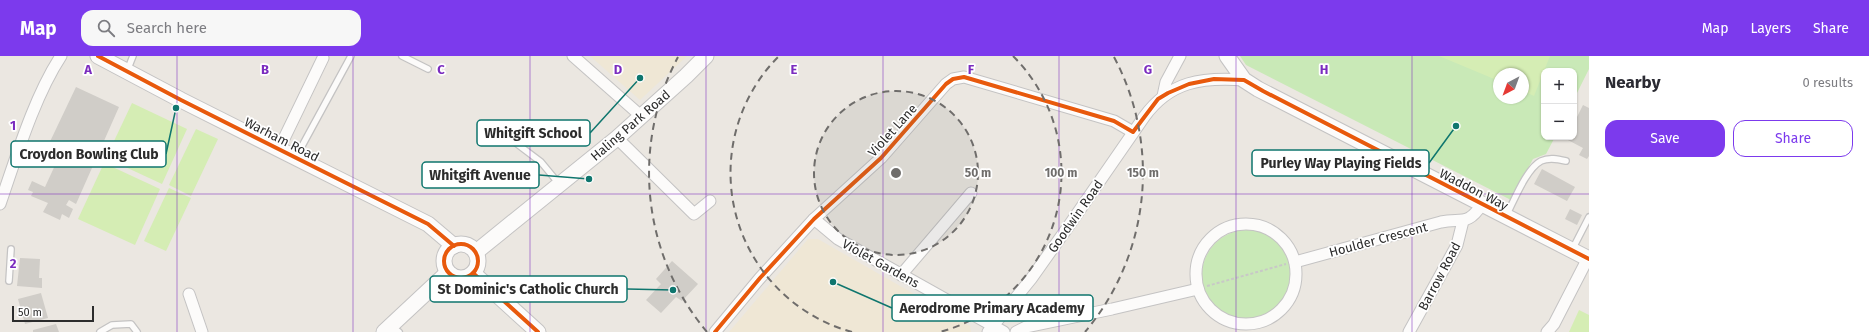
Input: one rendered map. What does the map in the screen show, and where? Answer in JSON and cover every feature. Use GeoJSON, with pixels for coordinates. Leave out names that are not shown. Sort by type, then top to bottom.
{"type":"FeatureCollection","features":[{"type":"Feature","properties":{"kind":"street"},"geometry":{"type":"LineString","coordinates":[[0,204],[15,160],[43,91],[61,56]]}},
{"type":"Feature","properties":{"kind":"street","name":"Warham Road"},"geometry":{"type":"LineString","coordinates":[[98,56],[428,224],[454,246]]}},
{"type":"Feature","properties":{"kind":"street"},"geometry":{"type":"LineString","coordinates":[[573,56],[641,116]]}},
{"type":"Feature","properties":{"kind":"street","name":"Haling Park Road"},"geometry":{"type":"LineString","coordinates":[[476,252],[617,138],[706,56]]}},
{"type":"Feature","properties":{"kind":"street","name":"Goodwin Road"},"geometry":{"type":"LineString","coordinates":[[990,329],[1031,278],[1133,132],[1154,104],[1163,96],[1166,82],[1180,56]]}},
{"type":"Feature","properties":{"kind":"street","name":"Waddon Way"},"geometry":{"type":"LineString","coordinates":[[1227,56],[1244,80],[1263,92],[1588,259]]}},
{"type":"Feature","properties":{"kind":"street"},"geometry":{"type":"LineString","coordinates":[[279,148],[323,58]]}},
{"type":"Feature","properties":{"kind":"street","name":"Violet Lane"},"geometry":{"type":"LineString","coordinates":[[715,332],[760,278],[814,219],[881,158],[939,91],[953,79],[964,77],[1114,121],[1133,132]]}},
{"type":"Feature","properties":{"kind":"street"},"geometry":{"type":"LineString","coordinates":[[1163,96],[1173,90],[1198,82],[1214,79],[1244,80]]}},
{"type":"Feature","properties":{"kind":"street"},"geometry":{"type":"LineString","coordinates":[[617,138],[694,214],[710,201]]}},
{"type":"Feature","properties":{"kind":"street"},"geometry":{"type":"LineString","coordinates":[[901,275],[971,193]]}},
{"type":"Feature","properties":{"kind":"street"},"geometry":{"type":"LineString","coordinates":[[1462,221],[1474,214],[1482,204]]}},
{"type":"Feature","properties":{"kind":"street","name":"Violet Gardens"},"geometry":{"type":"LineString","coordinates":[[814,219],[838,239],[990,329],[1004,332]]}},
{"type":"Feature","properties":{"kind":"street","name":"Houlder Crescent"},"geometry":{"type":"LineString","coordinates":[[1295,262],[1441,222],[1462,221]]}},
{"type":"Feature","properties":{"kind":"street","name":"Barrow Road"},"geometry":{"type":"LineString","coordinates":[[1409,332],[1457,245],[1462,221]]}},
{"type":"Feature","properties":{"kind":"street"},"geometry":{"type":"LineString","coordinates":[[1248,224],[1264,227],[1278,235],[1288,247],[1295,262],[1296,279],[1291,295],[1282,310],[1267,320],[1251,324],[1234,323],[1218,316],[1205,304],[1198,289],[1195,273],[1198,257],[1203,248],[1218,232],[1232,225],[1248,224]]}},
{"type":"Feature","properties":{"kind":"street"},"geometry":{"type":"LineString","coordinates":[[462,244],[470,246],[476,252],[478,259],[477,267],[473,273],[468,276],[459,278],[450,274],[446,268],[444,261],[446,254],[454,246],[462,244]]}},
{"type":"Feature","properties":{"kind":"street"},"geometry":{"type":"LineString","coordinates":[[1547,332],[1554,324],[1588,259]]}},
{"type":"Feature","properties":{"kind":"street"},"geometry":{"type":"LineString","coordinates":[[473,273],[538,332]]}},
{"type":"Feature","properties":{"kind":"street"},"geometry":{"type":"LineString","coordinates":[[391,330],[444,276],[450,274]]}},
{"type":"Feature","properties":{"kind":"street"},"geometry":{"type":"LineString","coordinates":[[1016,332],[1026,327],[1198,289]]}},
{"type":"Feature","properties":{"kind":"street"},"geometry":{"type":"LineString","coordinates":[[189,294],[202,332]]}},
{"type":"Feature","properties":{"kind":"lane"},"geometry":{"type":"LineString","coordinates":[[127,71],[134,56]]}},
{"type":"Feature","properties":{"kind":"lane"},"geometry":{"type":"LineString","coordinates":[[296,158],[351,56]]}},
{"type":"Feature","properties":{"kind":"lane"},"geometry":{"type":"LineString","coordinates":[[402,56],[428,69]]}},
{"type":"Feature","properties":{"kind":"lane"},"geometry":{"type":"LineString","coordinates":[[492,125],[541,162],[560,185]]}},
{"type":"Feature","properties":{"kind":"lane"},"geometry":{"type":"LineString","coordinates":[[1506,216],[1527,176],[1537,164],[1546,160],[1566,161]]}},
{"type":"Feature","properties":{"kind":"lane"},"geometry":{"type":"LineString","coordinates":[[1572,250],[1589,216]]}},
{"type":"Feature","properties":{"kind":"lane"},"geometry":{"type":"LineString","coordinates":[[9,281],[12,249]]}},
{"type":"Feature","properties":{"kind":"lane"},"geometry":{"type":"LineString","coordinates":[[100,332],[112,325],[131,324],[137,332]]}},
{"type":"Feature","properties":{"kind":"path"},"geometry":{"type":"LineString","coordinates":[[1198,289],[1295,262]]}},
{"type":"Feature","properties":{"kind":"shaded area"},"geometry":{"type":"Polygon","coordinates":[[[590,56],[687,56],[640,100],[590,56]]]}},
{"type":"Feature","properties":{"kind":"shaded area"},"geometry":{"type":"Polygon","coordinates":[[[808,239],[818,239],[970,326],[971,332],[729,332],[808,239]]]}},
{"type":"Feature","properties":{"kind":"green space"},"geometry":{"type":"Polygon","coordinates":[[[1240,56],[1589,56],[1589,69],[1577,93],[1577,68],[1541,68],[1541,140],[1553,140],[1546,154],[1533,159],[1511,200],[1246,65],[1240,56]]]}},
{"type":"Feature","properties":{"kind":"green space"},"geometry":{"type":"Polygon","coordinates":[[[1439,56],[1550,56],[1545,68],[1541,68],[1541,78],[1534,96],[1529,94],[1529,68],[1493,68],[1493,78],[1439,56]]]}},
{"type":"Feature","properties":{"kind":"green space"},"geometry":{"type":"Polygon","coordinates":[[[132,103],[187,129],[162,184],[106,158],[132,103]]]}},
{"type":"Feature","properties":{"kind":"green space"},"geometry":{"type":"Polygon","coordinates":[[[196,129],[218,139],[191,196],[169,185],[196,129]]]}},
{"type":"Feature","properties":{"kind":"green space"},"geometry":{"type":"Polygon","coordinates":[[[104,163],[160,189],[135,245],[78,219],[104,163]]]}},
{"type":"Feature","properties":{"kind":"green space"},"geometry":{"type":"Polygon","coordinates":[[[169,188],[191,198],[166,251],[144,241],[169,188]]]}},
{"type":"Feature","properties":{"kind":"green space"},"geometry":{"type":"Polygon","coordinates":[[[1247,230],[1264,234],[1279,243],[1288,258],[1292,275],[1288,292],[1279,307],[1264,316],[1247,320],[1230,316],[1215,307],[1206,292],[1202,275],[1206,258],[1215,243],[1230,234],[1247,230]]]}},
{"type":"Feature","properties":{"kind":"green space"},"geometry":{"type":"Polygon","coordinates":[[[1579,310],[1589,315],[1589,332],[1569,332],[1579,310]]]}},
{"type":"Feature","properties":{"kind":"building"},"geometry":{"type":"Polygon","coordinates":[[[76,87],[119,107],[76,204],[69,200],[66,205],[73,209],[69,218],[62,214],[60,220],[43,212],[48,203],[31,196],[33,192],[28,190],[32,181],[45,187],[57,161],[50,157],[53,153],[46,150],[76,87]]]}},
{"type":"Feature","properties":{"kind":"building"},"geometry":{"type":"Polygon","coordinates":[[[1583,105],[1589,108],[1589,156],[1587,159],[1579,155],[1583,148],[1568,140],[1577,140],[1577,117],[1583,105]]]}},
{"type":"Feature","properties":{"kind":"building"},"geometry":{"type":"Polygon","coordinates":[[[1542,169],[1575,187],[1567,201],[1534,184],[1542,169]]]}},
{"type":"Feature","properties":{"kind":"building"},"geometry":{"type":"Polygon","coordinates":[[[1570,209],[1582,215],[1577,225],[1565,219],[1570,209]]]}},
{"type":"Feature","properties":{"kind":"building"},"geometry":{"type":"Polygon","coordinates":[[[20,258],[40,259],[39,278],[42,278],[42,288],[17,286],[20,258]]]}},
{"type":"Feature","properties":{"kind":"building"},"geometry":{"type":"Polygon","coordinates":[[[672,261],[698,284],[682,301],[676,297],[661,313],[646,300],[661,284],[656,279],[672,261]]]}},
{"type":"Feature","properties":{"kind":"building"},"geometry":{"type":"Polygon","coordinates":[[[41,293],[48,318],[25,324],[18,299],[41,293]]]}},
{"type":"Feature","properties":{"kind":"building"},"geometry":{"type":"Polygon","coordinates":[[[56,324],[59,332],[33,332],[33,330],[56,324]]]}},
{"type":"Feature","properties":{"kind":"cycle path"},"geometry":{"type":"LineString","coordinates":[[98,56],[181,100],[428,224],[454,246]]}},
{"type":"Feature","properties":{"kind":"cycle path"},"geometry":{"type":"LineString","coordinates":[[715,332],[760,278],[814,219],[881,158],[946,84],[953,79],[964,77],[1114,121],[1133,132],[1158,99],[1168,93],[1189,84],[1214,79],[1244,80],[1589,259]]}},
{"type":"Feature","properties":{"kind":"cycle path"},"geometry":{"type":"LineString","coordinates":[[461,244],[473,249],[478,261],[473,273],[461,278],[449,273],[444,261],[449,249],[461,244]]}},
{"type":"Feature","properties":{"kind":"cycle path"},"geometry":{"type":"LineString","coordinates":[[473,273],[538,332]]}},
{"type":"Feature","properties":{"kind":"place","name":"Whitgift School"},"geometry":{"type":"Point","coordinates":[640,78]}},
{"type":"Feature","properties":{"kind":"place","name":"Croydon Bowling Club"},"geometry":{"type":"Point","coordinates":[176,108]}},
{"type":"Feature","properties":{"kind":"place","name":"Purley Way Playing Fields"},"geometry":{"type":"Point","coordinates":[1456,126]}},
{"type":"Feature","properties":{"kind":"place","name":"Whitgift Avenue"},"geometry":{"type":"Point","coordinates":[589,179]}},
{"type":"Feature","properties":{"kind":"place","name":"Aerodrome Primary Academy"},"geometry":{"type":"Point","coordinates":[833,282]}},
{"type":"Feature","properties":{"kind":"place","name":"St Dominic's Catholic Church"},"geometry":{"type":"Point","coordinates":[673,290]}}]}
